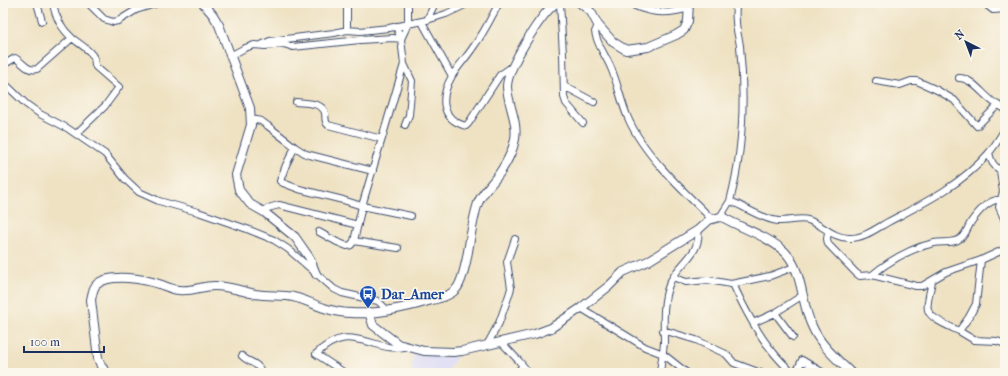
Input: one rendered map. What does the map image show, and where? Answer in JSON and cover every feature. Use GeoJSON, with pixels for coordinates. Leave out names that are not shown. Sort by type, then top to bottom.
{"type":"FeatureCollection","features":[{"type":"Feature","properties":{"kind":"street"},"geometry":{"type":"LineString","coordinates":[[37,3],[42,21]]}},
{"type":"Feature","properties":{"kind":"street"},"geometry":{"type":"LineString","coordinates":[[53,3],[55,13],[61,25],[72,38],[91,53],[94,58],[94,65],[119,87],[105,106],[76,134]]}},
{"type":"Feature","properties":{"kind":"street"},"geometry":{"type":"LineString","coordinates":[[88,3],[104,19],[113,22],[118,22],[136,10],[158,3]]}},
{"type":"Feature","properties":{"kind":"street"},"geometry":{"type":"LineString","coordinates":[[204,3],[219,25],[250,108],[251,125],[236,175],[240,190],[250,204],[264,212],[295,237],[311,261],[316,274]]}},
{"type":"Feature","properties":{"kind":"street"},"geometry":{"type":"LineString","coordinates":[[347,3],[347,30]]}},
{"type":"Feature","properties":{"kind":"street"},"geometry":{"type":"LineString","coordinates":[[401,39],[408,24],[408,3]]}},
{"type":"Feature","properties":{"kind":"street"},"geometry":{"type":"LineString","coordinates":[[424,21],[435,3]]}},
{"type":"Feature","properties":{"kind":"street"},"geometry":{"type":"LineString","coordinates":[[451,11],[455,3]]}},
{"type":"Feature","properties":{"kind":"street"},"geometry":{"type":"LineString","coordinates":[[230,56],[245,48],[270,41],[347,30],[360,31],[389,28],[424,21],[469,3]]}},
{"type":"Feature","properties":{"kind":"street"},"geometry":{"type":"LineString","coordinates":[[499,3],[475,46],[452,76],[445,96],[444,106],[446,112],[457,123],[466,126],[500,75],[513,66]]}},
{"type":"Feature","properties":{"kind":"street"},"geometry":{"type":"LineString","coordinates":[[106,373],[98,358],[90,300],[92,291],[96,284],[105,280],[114,278],[136,279],[177,290],[190,291],[201,287],[227,287],[255,294],[296,298],[323,308],[354,314],[387,310],[422,303],[453,292],[460,282],[463,272],[480,199],[501,172],[515,138],[514,119],[507,86],[513,66],[520,52],[542,18],[556,3]]}},
{"type":"Feature","properties":{"kind":"street"},"geometry":{"type":"LineString","coordinates":[[560,3],[565,100],[583,123]]}},
{"type":"Feature","properties":{"kind":"street"},"geometry":{"type":"LineString","coordinates":[[580,3],[591,12]]}},
{"type":"Feature","properties":{"kind":"street"},"geometry":{"type":"LineString","coordinates":[[586,3],[598,25],[613,42],[626,50],[648,47],[676,35],[684,30],[688,21],[689,5],[669,13],[660,13],[635,6]]}},
{"type":"Feature","properties":{"kind":"street"},"geometry":{"type":"LineString","coordinates":[[369,312],[373,325],[395,343],[424,351],[453,352],[535,334],[550,328],[581,308],[609,286],[623,272],[648,261],[716,218],[730,201],[736,181],[740,150],[741,74],[740,45],[736,22],[736,3]]}},
{"type":"Feature","properties":{"kind":"street"},"geometry":{"type":"LineString","coordinates":[[984,3],[993,10],[1005,9]]}},
{"type":"Feature","properties":{"kind":"street"},"geometry":{"type":"LineString","coordinates":[[424,21],[452,76]]}},
{"type":"Feature","properties":{"kind":"street"},"geometry":{"type":"LineString","coordinates":[[598,25],[595,32],[597,39],[612,69],[628,119],[638,136],[666,173],[716,218],[724,218],[777,246],[785,252],[794,267],[803,295],[808,318],[815,333],[851,373]]}},
{"type":"Feature","properties":{"kind":"street"},"geometry":{"type":"LineString","coordinates":[[396,26],[401,39],[404,64],[412,81],[410,111],[405,125]]}},
{"type":"Feature","properties":{"kind":"street"},"geometry":{"type":"LineString","coordinates":[[360,31],[360,40]]}},
{"type":"Feature","properties":{"kind":"street"},"geometry":{"type":"LineString","coordinates":[[3,65],[15,58],[30,70],[37,69],[72,38]]}},
{"type":"Feature","properties":{"kind":"street"},"geometry":{"type":"LineString","coordinates":[[261,44],[265,46],[284,44],[293,47],[360,40],[401,39]]}},
{"type":"Feature","properties":{"kind":"street"},"geometry":{"type":"LineString","coordinates":[[319,232],[345,245],[351,245],[354,241],[362,206],[404,64]]}},
{"type":"Feature","properties":{"kind":"street"},"geometry":{"type":"LineString","coordinates":[[959,78],[967,79],[990,102],[1005,109]]}},
{"type":"Feature","properties":{"kind":"street"},"geometry":{"type":"LineString","coordinates":[[876,81],[900,84],[914,81],[930,87],[954,100],[977,126],[998,105]]}},
{"type":"Feature","properties":{"kind":"street"},"geometry":{"type":"LineString","coordinates":[[3,82],[33,110],[76,134],[104,154],[125,179],[139,192],[159,201],[247,228],[274,240],[288,249],[326,283],[342,294],[378,301],[387,310]]}},
{"type":"Feature","properties":{"kind":"street"},"geometry":{"type":"LineString","coordinates":[[564,86],[594,102]]}},
{"type":"Feature","properties":{"kind":"street"},"geometry":{"type":"LineString","coordinates":[[296,102],[322,107],[325,113],[325,122],[328,125],[382,139]]}},
{"type":"Feature","properties":{"kind":"street"},"geometry":{"type":"LineString","coordinates":[[251,119],[260,121],[268,126],[306,154],[373,171]]}},
{"type":"Feature","properties":{"kind":"street"},"geometry":{"type":"LineString","coordinates":[[730,201],[740,204],[770,219],[778,221],[803,219],[841,238],[856,238],[948,189],[989,153],[1005,129]]}},
{"type":"Feature","properties":{"kind":"street"},"geometry":{"type":"LineString","coordinates":[[295,147],[281,176],[280,181],[283,183],[299,189],[362,206],[411,216]]}},
{"type":"Feature","properties":{"kind":"street"},"geometry":{"type":"LineString","coordinates":[[989,153],[993,165],[1003,169],[1003,201],[999,207],[999,210],[1005,221]]}},
{"type":"Feature","properties":{"kind":"street"},"geometry":{"type":"LineString","coordinates":[[872,275],[883,265],[914,250],[934,243],[959,240],[965,234],[979,212],[995,200],[1003,201]]}},
{"type":"Feature","properties":{"kind":"street"},"geometry":{"type":"LineString","coordinates":[[264,212],[268,208],[279,205],[358,225]]}},
{"type":"Feature","properties":{"kind":"street"},"geometry":{"type":"LineString","coordinates":[[660,373],[663,354],[663,330],[666,299],[669,285],[673,277],[697,244],[699,238],[698,230]]}},
{"type":"Feature","properties":{"kind":"street"},"geometry":{"type":"LineString","coordinates":[[828,232],[828,244],[856,273],[863,276],[872,275],[916,286],[922,286],[946,272],[981,260],[1005,249]]}},
{"type":"Feature","properties":{"kind":"street"},"geometry":{"type":"LineString","coordinates":[[487,345],[499,323],[511,288],[507,262],[515,239]]}},
{"type":"Feature","properties":{"kind":"street"},"geometry":{"type":"LineString","coordinates":[[354,241],[398,248]]}},
{"type":"Feature","properties":{"kind":"street"},"geometry":{"type":"LineString","coordinates":[[959,331],[976,304],[981,260]]}},
{"type":"Feature","properties":{"kind":"street"},"geometry":{"type":"LineString","coordinates":[[673,277],[686,282],[708,280],[734,284],[770,276],[794,267]]}},
{"type":"Feature","properties":{"kind":"street"},"geometry":{"type":"LineString","coordinates":[[932,281],[927,309],[930,313],[940,321],[974,340],[1005,344]]}},
{"type":"Feature","properties":{"kind":"street"},"geometry":{"type":"LineString","coordinates":[[734,284],[738,295],[753,323],[773,353],[792,373]]}},
{"type":"Feature","properties":{"kind":"street"},"geometry":{"type":"LineString","coordinates":[[753,323],[775,313],[803,295]]}},
{"type":"Feature","properties":{"kind":"street"},"geometry":{"type":"LineString","coordinates":[[581,308],[646,347],[663,354],[687,373]]}},
{"type":"Feature","properties":{"kind":"street"},"geometry":{"type":"LineString","coordinates":[[775,313],[793,337]]}},
{"type":"Feature","properties":{"kind":"street"},"geometry":{"type":"LineString","coordinates":[[663,330],[696,340],[726,354],[734,363],[761,373]]}},
{"type":"Feature","properties":{"kind":"street"},"geometry":{"type":"LineString","coordinates":[[346,373],[316,354],[333,340],[343,338],[357,339],[388,347],[406,346]]}},
{"type":"Feature","properties":{"kind":"street"},"geometry":{"type":"LineString","coordinates":[[501,342],[529,373]]}},
{"type":"Feature","properties":{"kind":"street"},"geometry":{"type":"LineString","coordinates":[[242,356],[247,361],[255,362],[260,367],[262,373]]}},
{"type":"Feature","properties":{"kind":"street"},"geometry":{"type":"LineString","coordinates":[[796,373],[802,360],[822,372]]}},
{"type":"Feature","properties":{"kind":"street"},"geometry":{"type":"LineString","coordinates":[[516,373],[523,366]]}},
{"type":"Feature","properties":{"kind":"shaded area"},"geometry":{"type":"Polygon","coordinates":[[[413,354],[457,357],[446,373],[411,373],[413,354]]]}},
{"type":"Feature","properties":{"kind":"place","name":"Dar_Amer"},"geometry":{"type":"Point","coordinates":[368,309]}}]}
